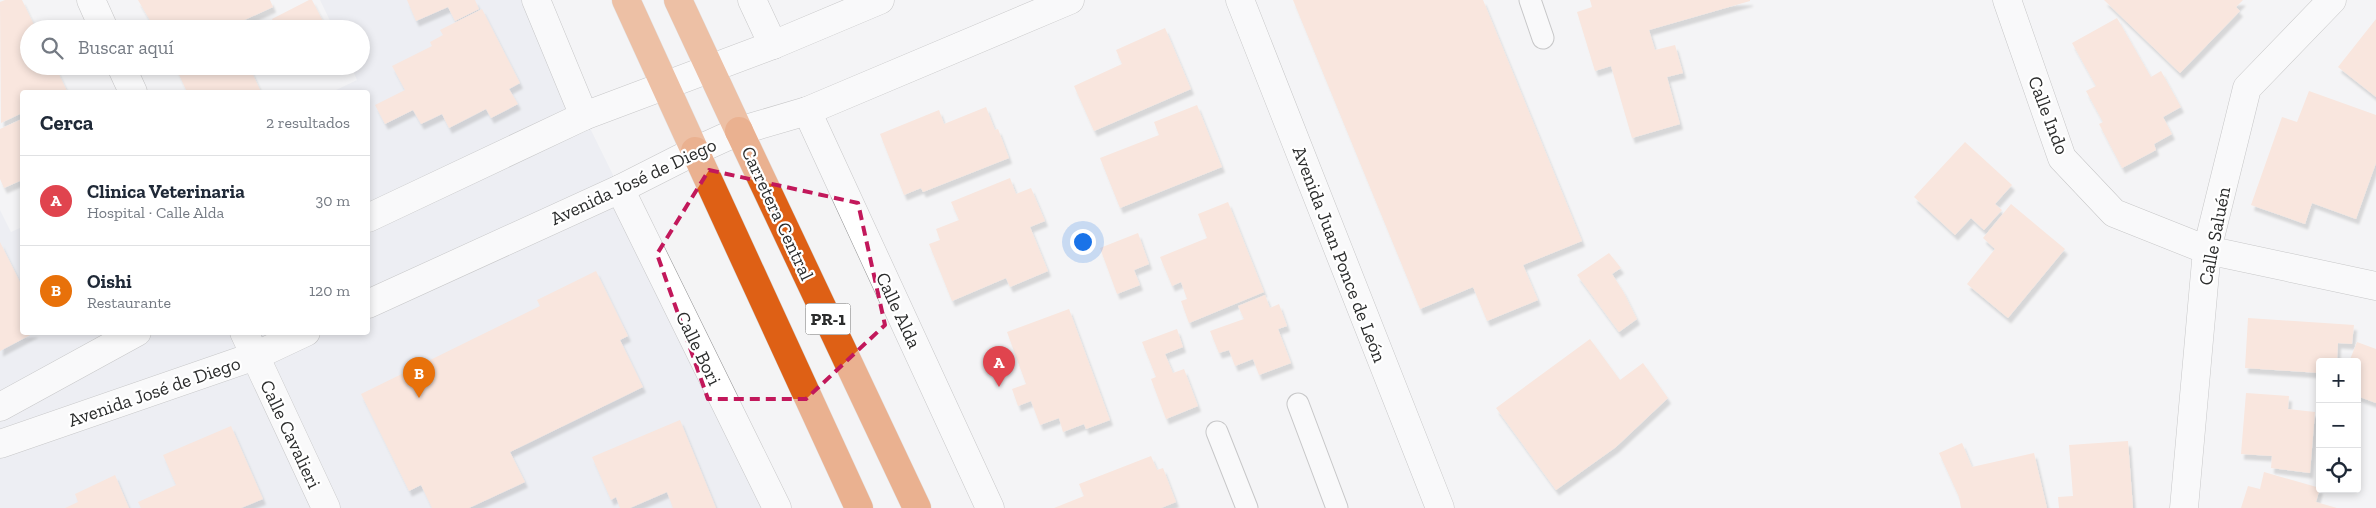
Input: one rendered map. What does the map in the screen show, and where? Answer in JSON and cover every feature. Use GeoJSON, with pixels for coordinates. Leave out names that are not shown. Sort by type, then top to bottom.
{"type":"FeatureCollection","features":[{"type":"Feature","properties":{"kind":"highway","name":"PR-1"},"geometry":{"type":"LineString","coordinates":[[626,0],[859,508]]}},
{"type":"Feature","properties":{"kind":"highway","name":"Carretera Central"},"geometry":{"type":"LineString","coordinates":[[678,0],[917,508]]}},
{"type":"Feature","properties":{"kind":"street"},"geometry":{"type":"LineString","coordinates":[[91,0],[100,20]]}},
{"type":"Feature","properties":{"kind":"street"},"geometry":{"type":"LineString","coordinates":[[536,0],[584,116]]}},
{"type":"Feature","properties":{"kind":"street"},"geometry":{"type":"LineString","coordinates":[[752,0],[773,45]]}},
{"type":"Feature","properties":{"kind":"street"},"geometry":{"type":"LineString","coordinates":[[370,217],[584,116],[666,86],[710,67],[773,45],[880,0]]}},
{"type":"Feature","properties":{"kind":"street","name":"Avenida José de Diego"},"geometry":{"type":"LineString","coordinates":[[370,303],[620,189],[739,131],[806,111],[1070,0]]}},
{"type":"Feature","properties":{"kind":"street","name":"Avenida Juan Ponce de León"},"geometry":{"type":"LineString","coordinates":[[1240,0],[1440,508]]}},
{"type":"Feature","properties":{"kind":"street","name":"Calle Indo"},"geometry":{"type":"LineString","coordinates":[[2007,0],[2062,158],[2114,213],[2207,250],[2376,286]]}},
{"type":"Feature","properties":{"kind":"street","name":"Calle Saluén"},"geometry":{"type":"LineString","coordinates":[[2184,508],[2207,250],[2247,88],[2332,0]]}},
{"type":"Feature","properties":{"kind":"street"},"geometry":{"type":"LineString","coordinates":[[125,75],[132,90]]}},
{"type":"Feature","properties":{"kind":"street","name":"Calle Alda"},"geometry":{"type":"LineString","coordinates":[[806,111],[990,508]]}},
{"type":"Feature","properties":{"kind":"street","name":"Calle Bori"},"geometry":{"type":"LineString","coordinates":[[620,189],[778,508]]}},
{"type":"Feature","properties":{"kind":"street"},"geometry":{"type":"LineString","coordinates":[[0,407],[132,335]]}},
{"type":"Feature","properties":{"kind":"street","name":"Avenida José de Diego"},"geometry":{"type":"LineString","coordinates":[[0,444],[250,344],[292,335]]}},
{"type":"Feature","properties":{"kind":"street","name":"Calle Cavalieri"},"geometry":{"type":"LineString","coordinates":[[250,344],[326,508]]}},
{"type":"Feature","properties":{"kind":"lane"},"geometry":{"type":"LineString","coordinates":[[1530,0],[1543,38]]}},
{"type":"Feature","properties":{"kind":"lane"},"geometry":{"type":"LineString","coordinates":[[1298,404],[1337,508]]}},
{"type":"Feature","properties":{"kind":"lane"},"geometry":{"type":"LineString","coordinates":[[1217,432],[1247,508]]}},
{"type":"Feature","properties":{"kind":"highlighted area"},"geometry":{"type":"Polygon","coordinates":[[[709,170],[858,203],[885,325],[806,399],[708,399],[657,254],[709,170]]]}},
{"type":"Feature","properties":{"kind":"shaded area"},"geometry":{"type":"Polygon","coordinates":[[[320,0],[536,0],[584,116],[777,508],[0,508],[0,210],[11,232],[20,228],[20,335],[370,335],[370,90],[336,90],[357,80],[355,75],[370,75],[370,20],[330,20],[320,0]]]}},
{"type":"Feature","properties":{"kind":"building"},"geometry":{"type":"Polygon","coordinates":[[[5,0],[22,0],[32,20],[20,20],[20,75],[59,75],[67,90],[20,90],[20,114],[1,123],[0,2],[5,0]]]}},
{"type":"Feature","properties":{"kind":"building"},"geometry":{"type":"Polygon","coordinates":[[[138,0],[270,0],[273,7],[245,20],[150,20],[138,0]]]}},
{"type":"Feature","properties":{"kind":"building"},"geometry":{"type":"Polygon","coordinates":[[[312,0],[322,20],[272,20],[312,0]]]}},
{"type":"Feature","properties":{"kind":"building"},"geometry":{"type":"Polygon","coordinates":[[[407,0],[475,0],[479,9],[455,21],[448,7],[416,21],[407,0]]]}},
{"type":"Feature","properties":{"kind":"building"},"geometry":{"type":"Polygon","coordinates":[[[1293,0],[1483,0],[1582,241],[1523,265],[1538,300],[1487,321],[1473,287],[1420,309],[1293,0]]]}},
{"type":"Feature","properties":{"kind":"building"},"geometry":{"type":"Polygon","coordinates":[[[1590,0],[1750,1],[1649,30],[1655,50],[1675,45],[1683,73],[1667,77],[1680,124],[1632,138],[1611,66],[1595,71],[1577,12],[1592,7],[1590,0]]]}},
{"type":"Feature","properties":{"kind":"building"},"geometry":{"type":"Polygon","coordinates":[[[2104,0],[2243,0],[2236,7],[2240,11],[2180,73],[2104,0]]]}},
{"type":"Feature","properties":{"kind":"building"},"geometry":{"type":"Polygon","coordinates":[[[482,9],[520,83],[509,89],[518,104],[491,118],[486,109],[449,128],[442,114],[421,124],[413,110],[385,124],[375,105],[405,90],[392,66],[432,46],[430,42],[443,35],[440,30],[482,9]]]}},
{"type":"Feature","properties":{"kind":"building"},"geometry":{"type":"Polygon","coordinates":[[[2117,18],[2151,77],[2161,71],[2181,107],[2163,117],[2172,134],[2154,144],[2156,150],[2122,168],[2099,124],[2103,122],[2086,91],[2096,86],[2072,43],[2117,18]]]}},
{"type":"Feature","properties":{"kind":"building"},"geometry":{"type":"Polygon","coordinates":[[[2376,19],[2376,97],[2338,67],[2376,19]]]}},
{"type":"Feature","properties":{"kind":"building"},"geometry":{"type":"Polygon","coordinates":[[[1165,28],[1191,89],[1094,131],[1074,86],[1122,64],[1116,50],[1165,28]]]}},
{"type":"Feature","properties":{"kind":"building"},"geometry":{"type":"Polygon","coordinates":[[[179,75],[253,75],[260,90],[186,90],[179,75]]]}},
{"type":"Feature","properties":{"kind":"building"},"geometry":{"type":"Polygon","coordinates":[[[2309,91],[2376,115],[2376,163],[2356,219],[2312,203],[2305,224],[2251,205],[2282,117],[2297,122],[2309,91]]]}},
{"type":"Feature","properties":{"kind":"building"},"geometry":{"type":"Polygon","coordinates":[[[1197,105],[1222,167],[1120,208],[1100,158],[1159,135],[1154,122],[1197,105]]]}},
{"type":"Feature","properties":{"kind":"building"},"geometry":{"type":"Polygon","coordinates":[[[986,107],[995,130],[998,129],[1009,158],[923,192],[921,188],[904,195],[880,134],[939,110],[944,124],[986,107]]]}},
{"type":"Feature","properties":{"kind":"building"},"geometry":{"type":"Polygon","coordinates":[[[20,120],[20,181],[4,188],[0,179],[0,129],[20,120]]]}},
{"type":"Feature","properties":{"kind":"building"},"geometry":{"type":"Polygon","coordinates":[[[1965,142],[2012,185],[1995,204],[2002,210],[1984,230],[1971,218],[1955,235],[1914,197],[1965,142]]]}},
{"type":"Feature","properties":{"kind":"building"},"geometry":{"type":"Polygon","coordinates":[[[1010,178],[1016,194],[1031,188],[1045,221],[1030,227],[1048,271],[1010,287],[1006,278],[952,301],[929,244],[940,240],[936,229],[959,220],[951,202],[1010,178]]]}},
{"type":"Feature","properties":{"kind":"building"},"geometry":{"type":"Polygon","coordinates":[[[1228,202],[1264,292],[1189,323],[1181,301],[1187,299],[1181,282],[1172,286],[1160,257],[1207,238],[1198,214],[1228,202]]]}},
{"type":"Feature","properties":{"kind":"building"},"geometry":{"type":"Polygon","coordinates":[[[2011,204],[2065,249],[2008,318],[1967,284],[1995,249],[1983,238],[2011,204]]]}},
{"type":"Feature","properties":{"kind":"building"},"geometry":{"type":"Polygon","coordinates":[[[1138,233],[1149,264],[1134,270],[1140,285],[1117,294],[1100,248],[1138,233]]]}},
{"type":"Feature","properties":{"kind":"building"},"geometry":{"type":"Polygon","coordinates":[[[0,242],[20,282],[20,335],[30,335],[0,351],[0,242]]]}},
{"type":"Feature","properties":{"kind":"building"},"geometry":{"type":"Polygon","coordinates":[[[1609,253],[1621,268],[1612,274],[1637,319],[1619,332],[1577,275],[1609,253]]]}},
{"type":"Feature","properties":{"kind":"building"},"geometry":{"type":"Polygon","coordinates":[[[596,271],[628,336],[620,340],[643,387],[510,452],[525,482],[469,508],[432,508],[421,485],[409,491],[361,394],[540,306],[537,300],[596,271]]]}},
{"type":"Feature","properties":{"kind":"building"},"geometry":{"type":"Polygon","coordinates":[[[1265,295],[1270,308],[1279,304],[1287,326],[1278,329],[1291,363],[1259,375],[1253,359],[1235,366],[1229,350],[1219,353],[1210,331],[1244,319],[1238,306],[1265,295]]]}},
{"type":"Feature","properties":{"kind":"building"},"geometry":{"type":"Polygon","coordinates":[[[1069,309],[1110,420],[1086,429],[1084,424],[1063,432],[1059,418],[1040,425],[1031,401],[1018,406],[1012,389],[1026,384],[1007,332],[1069,309]]]}},
{"type":"Feature","properties":{"kind":"building"},"geometry":{"type":"Polygon","coordinates":[[[2248,318],[2354,325],[2352,344],[2338,343],[2337,358],[2316,358],[2316,373],[2245,368],[2248,318]]]}},
{"type":"Feature","properties":{"kind":"building"},"geometry":{"type":"Polygon","coordinates":[[[1177,329],[1183,347],[1165,354],[1173,373],[1184,369],[1198,406],[1166,419],[1151,379],[1156,377],[1142,342],[1177,329]]]}},
{"type":"Feature","properties":{"kind":"building"},"geometry":{"type":"Polygon","coordinates":[[[1590,339],[1620,380],[1643,363],[1668,398],[1616,447],[1556,490],[1496,408],[1590,339]]]}},
{"type":"Feature","properties":{"kind":"building"},"geometry":{"type":"Polygon","coordinates":[[[2357,342],[2376,349],[2376,403],[2361,397],[2361,358],[2351,358],[2357,342]]]}},
{"type":"Feature","properties":{"kind":"building"},"geometry":{"type":"Polygon","coordinates":[[[2246,393],[2289,396],[2288,409],[2315,412],[2310,473],[2271,468],[2272,456],[2241,454],[2246,393]]]}},
{"type":"Feature","properties":{"kind":"building"},"geometry":{"type":"Polygon","coordinates":[[[680,420],[716,508],[673,508],[667,492],[630,508],[620,508],[616,497],[611,500],[592,457],[680,420]]]}},
{"type":"Feature","properties":{"kind":"building"},"geometry":{"type":"Polygon","coordinates":[[[231,426],[263,499],[241,508],[141,508],[138,502],[176,485],[163,455],[231,426]]]}},
{"type":"Feature","properties":{"kind":"building"},"geometry":{"type":"Polygon","coordinates":[[[2128,441],[2133,508],[2059,508],[2058,497],[2073,496],[2069,445],[2128,441]]]}},
{"type":"Feature","properties":{"kind":"building"},"geometry":{"type":"Polygon","coordinates":[[[1962,443],[1972,467],[2034,453],[2047,508],[1961,508],[1959,497],[1939,453],[1962,443]]]}},
{"type":"Feature","properties":{"kind":"building"},"geometry":{"type":"Polygon","coordinates":[[[1151,456],[1157,470],[1163,468],[1176,502],[1161,508],[1054,508],[1084,496],[1079,484],[1151,456]]]}},
{"type":"Feature","properties":{"kind":"building"},"geometry":{"type":"Polygon","coordinates":[[[2264,472],[2316,487],[2316,493],[2319,493],[2316,502],[2337,508],[2241,508],[2248,486],[2260,489],[2264,472]]]}},
{"type":"Feature","properties":{"kind":"building"},"geometry":{"type":"Polygon","coordinates":[[[115,475],[129,508],[65,508],[78,502],[75,494],[115,475]]]}},
{"type":"Feature","properties":{"kind":"place","name":"Clinica Veterinaria"},"geometry":{"type":"Point","coordinates":[999,387]}},
{"type":"Feature","properties":{"kind":"place","name":"Oishi"},"geometry":{"type":"Point","coordinates":[419,398]}}]}
